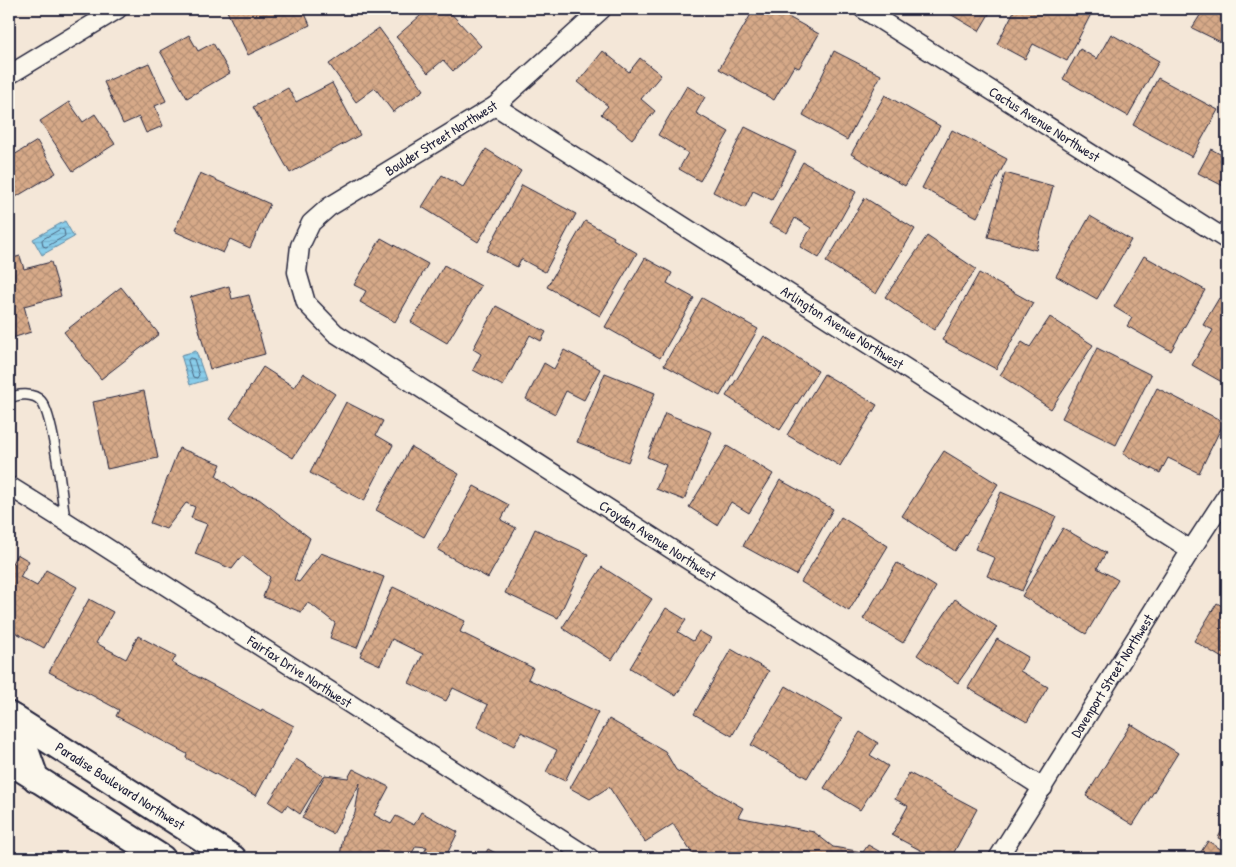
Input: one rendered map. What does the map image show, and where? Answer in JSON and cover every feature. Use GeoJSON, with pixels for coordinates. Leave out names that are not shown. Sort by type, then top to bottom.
{"type":"FeatureCollection","features":[{"type":"Feature","properties":{"kind":"street"},"geometry":{"type":"LineString","coordinates":[[9,75],[118,9]]}},
{"type":"Feature","properties":{"kind":"street","name":"Boulder Street Northwest"},"geometry":{"type":"LineString","coordinates":[[296,272],[300,246],[311,223],[329,207],[495,106],[602,9]]}},
{"type":"Feature","properties":{"kind":"street","name":"Cactus Avenue Northwest"},"geometry":{"type":"LineString","coordinates":[[863,9],[1227,240]]}},
{"type":"Feature","properties":{"kind":"street","name":"Arlington Avenue Northwest"},"geometry":{"type":"LineString","coordinates":[[495,106],[1191,550]]}},
{"type":"Feature","properties":{"kind":"street","name":"Croyden Avenue Northwest"},"geometry":{"type":"LineString","coordinates":[[296,272],[306,303],[335,333],[1042,788]]}},
{"type":"Feature","properties":{"kind":"street","name":"Fairfax Drive Northwest"},"geometry":{"type":"LineString","coordinates":[[9,486],[590,858]]}},
{"type":"Feature","properties":{"kind":"street","name":"Davenport Street Northwest"},"geometry":{"type":"LineString","coordinates":[[998,858],[1227,495]]}},
{"type":"Feature","properties":{"kind":"street"},"geometry":{"type":"LineString","coordinates":[[11,716],[36,779]]}},
{"type":"Feature","properties":{"kind":"street","name":"Paradise Boulevard Northwest"},"geometry":{"type":"LineString","coordinates":[[11,716],[233,858]]}},
{"type":"Feature","properties":{"kind":"street"},"geometry":{"type":"LineString","coordinates":[[9,761],[163,858]]}},
{"type":"Feature","properties":{"kind":"street"},"geometry":{"type":"LineString","coordinates":[[154,808],[163,858]]}},
{"type":"Feature","properties":{"kind":"lane"},"geometry":{"type":"LineString","coordinates":[[9,399],[13,396],[30,394],[41,401],[51,422],[66,521]]}},
{"type":"Feature","properties":{"kind":"water"},"geometry":{"type":"Polygon","coordinates":[[[65,221],[74,237],[42,255],[33,239],[65,221]]]}},
{"type":"Feature","properties":{"kind":"water"},"geometry":{"type":"Polygon","coordinates":[[[196,351],[206,380],[190,385],[181,355],[196,351]]]}},
{"type":"Feature","properties":{"kind":"building"},"geometry":{"type":"Polygon","coordinates":[[[226,9],[303,9],[310,25],[248,55],[226,9]]]}},
{"type":"Feature","properties":{"kind":"building"},"geometry":{"type":"Polygon","coordinates":[[[428,9],[447,9],[481,46],[453,71],[443,60],[428,73],[396,37],[428,9]]]}},
{"type":"Feature","properties":{"kind":"building"},"geometry":{"type":"Polygon","coordinates":[[[754,9],[774,9],[819,34],[799,68],[794,66],[774,100],[719,69],[754,9]]]}},
{"type":"Feature","properties":{"kind":"building"},"geometry":{"type":"Polygon","coordinates":[[[953,9],[992,9],[979,31],[950,14],[953,9]]]}},
{"type":"Feature","properties":{"kind":"building"},"geometry":{"type":"Polygon","coordinates":[[[1015,9],[1081,9],[1091,14],[1067,61],[1033,44],[1025,59],[997,44],[1015,9]]]}},
{"type":"Feature","properties":{"kind":"building"},"geometry":{"type":"Polygon","coordinates":[[[1204,9],[1227,9],[1227,45],[1192,28],[1204,9]]]}},
{"type":"Feature","properties":{"kind":"building"},"geometry":{"type":"Polygon","coordinates":[[[379,28],[424,90],[393,112],[375,88],[356,102],[329,64],[379,28]]]}},
{"type":"Feature","properties":{"kind":"building"},"geometry":{"type":"Polygon","coordinates":[[[1111,34],[1159,61],[1128,116],[1063,79],[1080,49],[1097,59],[1111,34]]]}},
{"type":"Feature","properties":{"kind":"building"},"geometry":{"type":"Polygon","coordinates":[[[189,35],[198,51],[213,43],[230,73],[187,98],[160,51],[189,35]]]}},
{"type":"Feature","properties":{"kind":"building"},"geometry":{"type":"Polygon","coordinates":[[[603,51],[629,72],[640,58],[661,75],[641,99],[655,111],[632,139],[601,114],[608,106],[578,82],[603,51]]]}},
{"type":"Feature","properties":{"kind":"building"},"geometry":{"type":"Polygon","coordinates":[[[834,51],[881,75],[847,140],[803,115],[834,51]]]}},
{"type":"Feature","properties":{"kind":"building"},"geometry":{"type":"Polygon","coordinates":[[[149,63],[166,101],[155,106],[163,126],[146,133],[139,117],[123,124],[104,82],[149,63]]]}},
{"type":"Feature","properties":{"kind":"building"},"geometry":{"type":"Polygon","coordinates":[[[1158,78],[1218,110],[1192,157],[1133,125],[1158,78]]]}},
{"type":"Feature","properties":{"kind":"building"},"geometry":{"type":"Polygon","coordinates":[[[332,83],[360,135],[290,173],[253,107],[288,88],[296,102],[332,83]]]}},
{"type":"Feature","properties":{"kind":"building"},"geometry":{"type":"Polygon","coordinates":[[[687,86],[705,97],[696,113],[729,132],[700,181],[679,169],[688,153],[658,135],[687,86]]]}},
{"type":"Feature","properties":{"kind":"building"},"geometry":{"type":"Polygon","coordinates":[[[885,95],[940,126],[905,186],[851,154],[885,95]]]}},
{"type":"Feature","properties":{"kind":"building"},"geometry":{"type":"Polygon","coordinates":[[[69,102],[83,122],[95,114],[115,144],[73,171],[40,121],[69,102]]]}},
{"type":"Feature","properties":{"kind":"building"},"geometry":{"type":"Polygon","coordinates":[[[745,127],[796,152],[772,200],[753,191],[745,208],[713,192],[745,127]]]}},
{"type":"Feature","properties":{"kind":"building"},"geometry":{"type":"Polygon","coordinates":[[[952,130],[1007,159],[977,217],[922,188],[952,130]]]}},
{"type":"Feature","properties":{"kind":"building"},"geometry":{"type":"Polygon","coordinates":[[[37,141],[56,173],[9,201],[9,158],[37,141]]]}},
{"type":"Feature","properties":{"kind":"building"},"geometry":{"type":"Polygon","coordinates":[[[486,149],[521,171],[478,242],[422,207],[442,175],[463,187],[486,149]]]}},
{"type":"Feature","properties":{"kind":"building"},"geometry":{"type":"Polygon","coordinates":[[[1211,149],[1227,158],[1227,188],[1198,173],[1211,149]]]}},
{"type":"Feature","properties":{"kind":"building"},"geometry":{"type":"Polygon","coordinates":[[[803,162],[856,192],[819,258],[800,247],[811,228],[795,218],[787,233],[769,224],[803,162]]]}},
{"type":"Feature","properties":{"kind":"building"},"geometry":{"type":"Polygon","coordinates":[[[200,173],[270,204],[250,248],[230,239],[223,253],[174,231],[200,173]]]}},
{"type":"Feature","properties":{"kind":"building"},"geometry":{"type":"Polygon","coordinates":[[[1005,173],[1053,186],[1036,250],[988,237],[1005,173]]]}},
{"type":"Feature","properties":{"kind":"building"},"geometry":{"type":"Polygon","coordinates":[[[522,185],[576,214],[545,272],[521,259],[517,267],[487,251],[522,185]]]}},
{"type":"Feature","properties":{"kind":"building"},"geometry":{"type":"Polygon","coordinates":[[[865,198],[915,229],[876,294],[826,262],[865,198]]]}},
{"type":"Feature","properties":{"kind":"building"},"geometry":{"type":"Polygon","coordinates":[[[1090,216],[1131,240],[1097,299],[1056,276],[1090,216]]]}},
{"type":"Feature","properties":{"kind":"building"},"geometry":{"type":"Polygon","coordinates":[[[585,221],[614,237],[613,239],[637,253],[600,316],[547,287],[585,221]]]}},
{"type":"Feature","properties":{"kind":"building"},"geometry":{"type":"Polygon","coordinates":[[[927,236],[976,269],[934,330],[885,297],[927,236]]]}},
{"type":"Feature","properties":{"kind":"building"},"geometry":{"type":"Polygon","coordinates":[[[381,238],[428,264],[395,322],[360,302],[366,291],[354,285],[381,238]]]}},
{"type":"Feature","properties":{"kind":"building"},"geometry":{"type":"Polygon","coordinates":[[[20,256],[24,269],[51,262],[61,296],[24,306],[31,332],[9,339],[9,259],[20,256]]]}},
{"type":"Feature","properties":{"kind":"building"},"geometry":{"type":"Polygon","coordinates":[[[1144,256],[1205,290],[1171,351],[1127,326],[1132,318],[1114,307],[1144,256]]]}},
{"type":"Feature","properties":{"kind":"building"},"geometry":{"type":"Polygon","coordinates":[[[645,258],[672,273],[667,283],[694,298],[660,358],[605,327],[645,258]]]}},
{"type":"Feature","properties":{"kind":"building"},"geometry":{"type":"Polygon","coordinates":[[[444,265],[481,286],[447,343],[411,322],[444,265]]]}},
{"type":"Feature","properties":{"kind":"building"},"geometry":{"type":"Polygon","coordinates":[[[979,273],[1033,303],[996,369],[942,340],[979,273]]]}},
{"type":"Feature","properties":{"kind":"building"},"geometry":{"type":"Polygon","coordinates":[[[229,286],[232,299],[249,295],[265,354],[210,369],[190,297],[229,286]]]}},
{"type":"Feature","properties":{"kind":"building"},"geometry":{"type":"Polygon","coordinates":[[[121,287],[159,334],[101,379],[64,332],[121,287]]]}},
{"type":"Feature","properties":{"kind":"building"},"geometry":{"type":"Polygon","coordinates":[[[702,298],[758,329],[720,396],[664,365],[702,298]]]}},
{"type":"Feature","properties":{"kind":"building"},"geometry":{"type":"Polygon","coordinates":[[[1219,298],[1227,303],[1227,385],[1192,365],[1213,330],[1203,325],[1219,298]]]}},
{"type":"Feature","properties":{"kind":"building"},"geometry":{"type":"Polygon","coordinates":[[[496,306],[546,332],[541,341],[530,335],[503,386],[473,370],[481,354],[473,349],[496,306]]]}},
{"type":"Feature","properties":{"kind":"building"},"geometry":{"type":"Polygon","coordinates":[[[1050,317],[1093,345],[1051,409],[1000,375],[1022,342],[1030,347],[1050,317]]]}},
{"type":"Feature","properties":{"kind":"building"},"geometry":{"type":"Polygon","coordinates":[[[764,336],[818,371],[780,430],[726,396],[764,336]]]}},
{"type":"Feature","properties":{"kind":"building"},"geometry":{"type":"Polygon","coordinates":[[[1097,348],[1151,375],[1116,445],[1062,418],[1097,348]]]}},
{"type":"Feature","properties":{"kind":"building"},"geometry":{"type":"Polygon","coordinates":[[[564,350],[600,369],[584,400],[566,391],[555,414],[526,399],[544,363],[554,369],[564,350]]]}},
{"type":"Feature","properties":{"kind":"building"},"geometry":{"type":"Polygon","coordinates":[[[263,367],[294,387],[303,373],[335,394],[293,458],[230,418],[263,367]]]}},
{"type":"Feature","properties":{"kind":"building"},"geometry":{"type":"Polygon","coordinates":[[[605,373],[655,393],[628,462],[577,442],[605,373]]]}},
{"type":"Feature","properties":{"kind":"building"},"geometry":{"type":"Polygon","coordinates":[[[824,374],[877,405],[840,466],[787,435],[824,374]]]}},
{"type":"Feature","properties":{"kind":"building"},"geometry":{"type":"Polygon","coordinates":[[[1157,388],[1224,422],[1199,473],[1168,458],[1160,473],[1123,454],[1157,388]]]}},
{"type":"Feature","properties":{"kind":"building"},"geometry":{"type":"Polygon","coordinates":[[[144,391],[158,458],[107,469],[93,402],[144,391]]]}},
{"type":"Feature","properties":{"kind":"building"},"geometry":{"type":"Polygon","coordinates":[[[346,402],[383,421],[376,435],[393,445],[364,501],[310,473],[346,402]]]}},
{"type":"Feature","properties":{"kind":"building"},"geometry":{"type":"Polygon","coordinates":[[[665,413],[712,432],[684,500],[656,489],[666,465],[647,457],[665,413]]]}},
{"type":"Feature","properties":{"kind":"building"},"geometry":{"type":"Polygon","coordinates":[[[727,446],[773,474],[749,513],[731,502],[717,525],[689,507],[727,446]]]}},
{"type":"Feature","properties":{"kind":"building"},"geometry":{"type":"Polygon","coordinates":[[[411,447],[459,474],[424,537],[376,510],[411,447]]]}},
{"type":"Feature","properties":{"kind":"building"},"geometry":{"type":"Polygon","coordinates":[[[179,448],[221,464],[216,476],[242,495],[259,499],[310,538],[294,580],[299,582],[321,553],[384,577],[357,648],[330,638],[335,623],[312,605],[307,603],[301,612],[263,597],[270,577],[243,556],[232,569],[195,554],[207,524],[191,518],[195,507],[186,503],[166,529],[150,523],[179,448]]]}},
{"type":"Feature","properties":{"kind":"building"},"geometry":{"type":"Polygon","coordinates":[[[944,451],[998,484],[955,551],[902,516],[944,451]]]}},
{"type":"Feature","properties":{"kind":"building"},"geometry":{"type":"Polygon","coordinates":[[[780,480],[833,509],[796,575],[743,546],[780,480]]]}},
{"type":"Feature","properties":{"kind":"building"},"geometry":{"type":"Polygon","coordinates":[[[474,486],[509,505],[501,520],[516,528],[488,578],[438,550],[474,486]]]}},
{"type":"Feature","properties":{"kind":"building"},"geometry":{"type":"Polygon","coordinates":[[[1001,492],[1056,516],[1022,591],[987,576],[995,558],[975,549],[1001,492]]]}},
{"type":"Feature","properties":{"kind":"building"},"geometry":{"type":"Polygon","coordinates":[[[841,517],[888,546],[849,611],[801,582],[841,517]]]}},
{"type":"Feature","properties":{"kind":"building"},"geometry":{"type":"Polygon","coordinates":[[[1063,528],[1106,553],[1097,568],[1118,580],[1086,634],[1022,596],[1063,528]]]}},
{"type":"Feature","properties":{"kind":"building"},"geometry":{"type":"Polygon","coordinates":[[[535,529],[588,554],[558,618],[505,593],[535,529]]]}},
{"type":"Feature","properties":{"kind":"building"},"geometry":{"type":"Polygon","coordinates":[[[17,554],[29,561],[20,577],[37,586],[46,570],[77,587],[44,648],[9,629],[9,569],[17,554]]]}},
{"type":"Feature","properties":{"kind":"building"},"geometry":{"type":"Polygon","coordinates":[[[897,563],[936,587],[903,643],[863,619],[897,563]]]}},
{"type":"Feature","properties":{"kind":"building"},"geometry":{"type":"Polygon","coordinates":[[[602,567],[652,599],[612,660],[562,628],[602,567]]]}},
{"type":"Feature","properties":{"kind":"building"},"geometry":{"type":"Polygon","coordinates":[[[393,587],[465,621],[460,632],[533,668],[528,679],[598,712],[565,781],[546,772],[557,750],[521,732],[514,746],[477,727],[488,705],[453,688],[446,701],[409,683],[423,654],[392,639],[380,665],[360,656],[393,587]]]}},
{"type":"Feature","properties":{"kind":"building"},"geometry":{"type":"Polygon","coordinates":[[[89,599],[113,612],[96,643],[126,659],[138,636],[176,656],[172,663],[261,711],[262,709],[294,726],[256,796],[186,758],[187,754],[116,716],[119,710],[49,672],[89,599]]]}},
{"type":"Feature","properties":{"kind":"building"},"geometry":{"type":"Polygon","coordinates":[[[955,599],[997,627],[958,683],[917,655],[955,599]]]}},
{"type":"Feature","properties":{"kind":"building"},"geometry":{"type":"Polygon","coordinates":[[[1217,603],[1227,609],[1227,661],[1194,641],[1217,603]]]}},
{"type":"Feature","properties":{"kind":"building"},"geometry":{"type":"Polygon","coordinates":[[[666,608],[686,620],[678,632],[693,641],[699,631],[711,638],[676,696],[630,668],[666,608]]]}},
{"type":"Feature","properties":{"kind":"building"},"geometry":{"type":"Polygon","coordinates":[[[997,639],[1028,657],[1020,671],[1048,687],[1027,722],[968,688],[997,639]]]}},
{"type":"Feature","properties":{"kind":"building"},"geometry":{"type":"Polygon","coordinates":[[[731,649],[769,671],[732,736],[694,714],[731,649]]]}},
{"type":"Feature","properties":{"kind":"building"},"geometry":{"type":"Polygon","coordinates":[[[786,686],[842,719],[807,778],[751,745],[786,686]]]}},
{"type":"Feature","properties":{"kind":"building"},"geometry":{"type":"Polygon","coordinates":[[[609,719],[665,751],[676,770],[743,808],[738,817],[814,832],[833,847],[863,852],[868,845],[891,858],[695,858],[673,824],[645,842],[609,787],[590,799],[570,788],[609,719]]]}},
{"type":"Feature","properties":{"kind":"building"},"geometry":{"type":"Polygon","coordinates":[[[1131,724],[1178,753],[1133,825],[1086,796],[1131,724]]]}},
{"type":"Feature","properties":{"kind":"building"},"geometry":{"type":"Polygon","coordinates":[[[860,732],[878,743],[870,755],[888,766],[860,810],[824,788],[860,732]]]}},
{"type":"Feature","properties":{"kind":"building"},"geometry":{"type":"Polygon","coordinates":[[[296,759],[323,776],[300,814],[287,805],[283,811],[269,802],[296,759]]]}},
{"type":"Feature","properties":{"kind":"building"},"geometry":{"type":"Polygon","coordinates":[[[353,769],[389,787],[374,815],[391,824],[396,816],[414,825],[421,812],[458,832],[445,858],[421,858],[427,847],[416,846],[409,858],[357,858],[340,856],[343,836],[355,813],[360,783],[333,834],[302,818],[325,775],[348,778],[353,769]]]}},
{"type":"Feature","properties":{"kind":"building"},"geometry":{"type":"Polygon","coordinates":[[[909,773],[977,809],[951,858],[935,858],[892,835],[908,806],[895,799],[909,773]]]}},
{"type":"Feature","properties":{"kind":"building"},"geometry":{"type":"Polygon","coordinates":[[[1227,820],[1227,842],[1218,838],[1227,820]]]}},
{"type":"Feature","properties":{"kind":"building"},"geometry":{"type":"Polygon","coordinates":[[[1208,841],[1227,853],[1227,858],[1197,858],[1208,841]]]}},
{"type":"Feature","properties":{"kind":"building"},"geometry":{"type":"Polygon","coordinates":[[[488,849],[505,858],[483,858],[488,849]]]}}]}
